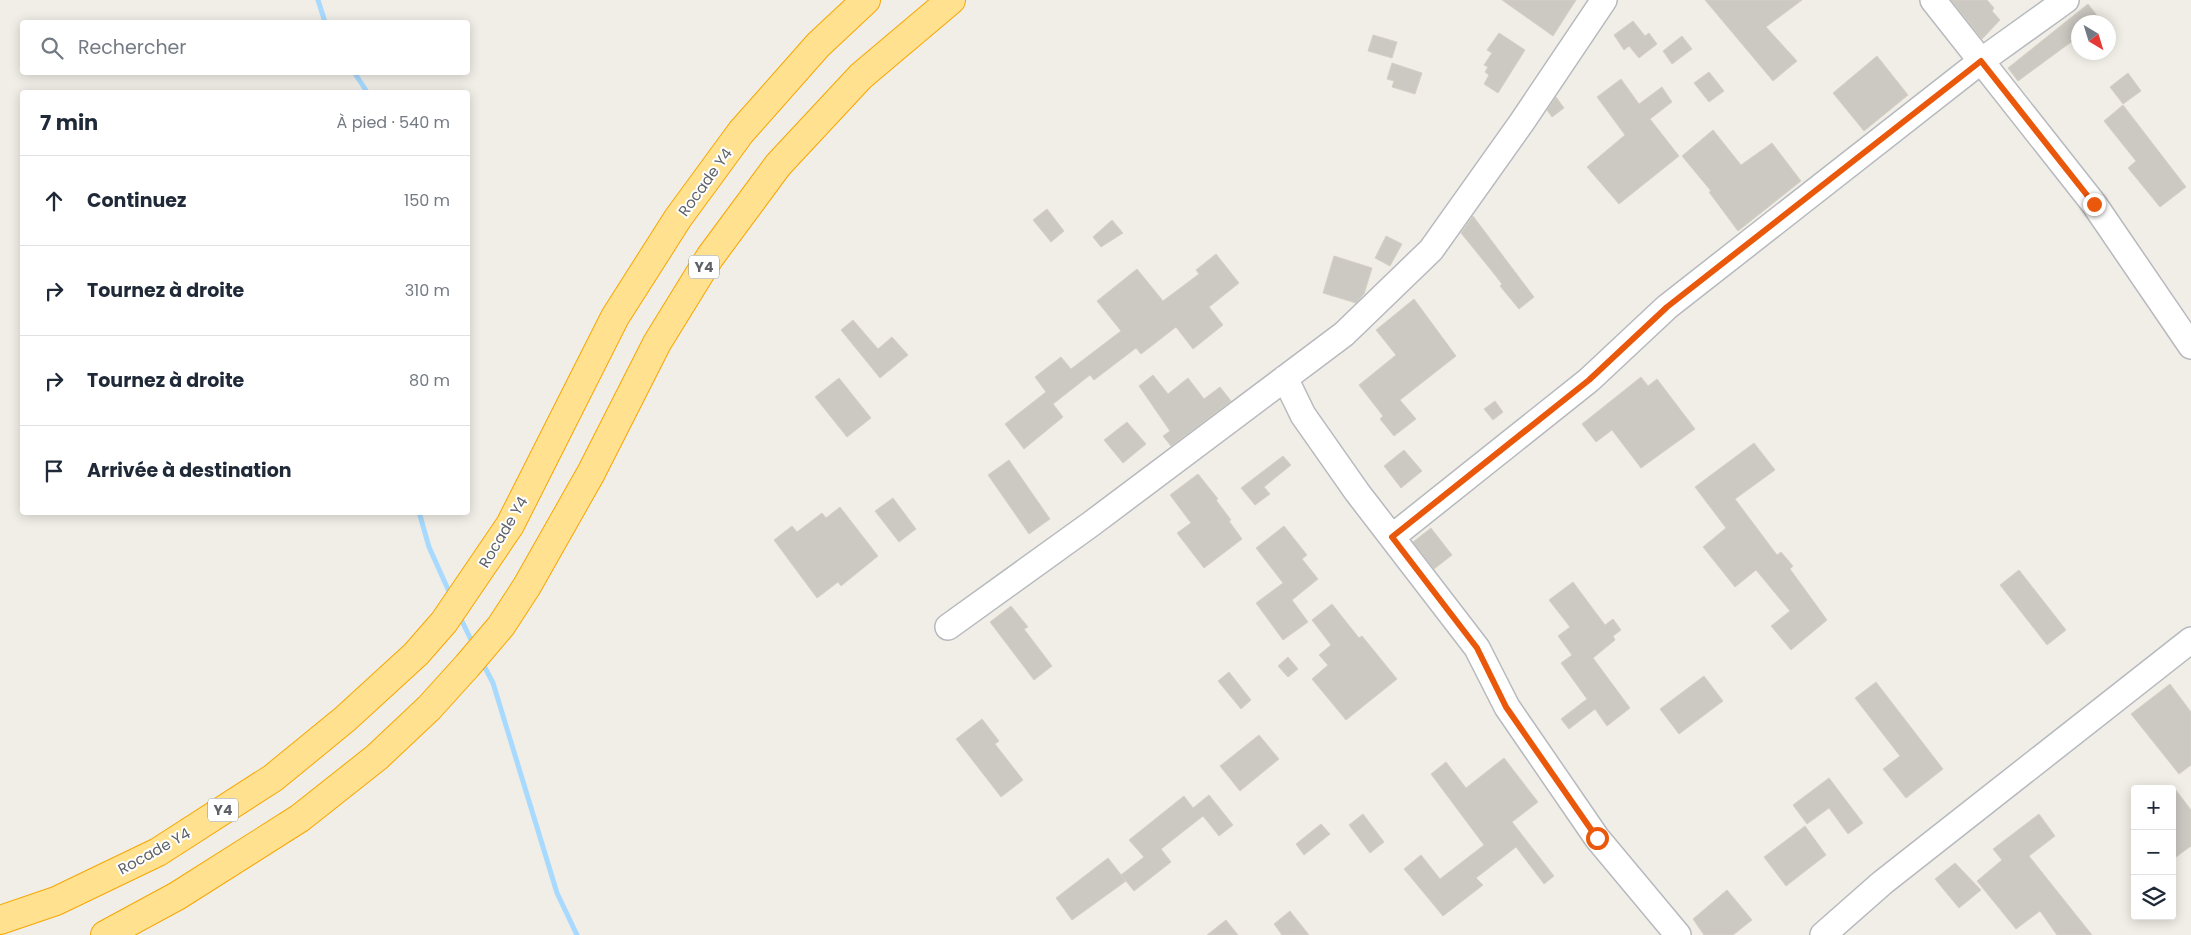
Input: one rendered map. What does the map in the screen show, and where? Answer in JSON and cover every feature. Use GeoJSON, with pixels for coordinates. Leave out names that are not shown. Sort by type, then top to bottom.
{"type":"FeatureCollection","features":[{"type":"Feature","properties":{"kind":"highway","name":"Rocade Y4"},"geometry":{"type":"LineString","coordinates":[[0,920],[56,901],[166,847],[273,778],[345,719],[416,654],[444,622],[510,525],[615,317],[678,218],[741,132],[818,45],[866,0]]}},
{"type":"Feature","properties":{"kind":"highway","name":"Y4"},"geometry":{"type":"LineString","coordinates":[[105,935],[177,896],[300,818],[377,757],[429,708],[501,626],[527,586],[591,473],[657,344],[710,257],[778,165],[860,76],[950,0]]}},
{"type":"Feature","properties":{"kind":"street"},"geometry":{"type":"LineString","coordinates":[[948,627],[1344,334],[1431,250],[1522,122],[1604,0]]}},
{"type":"Feature","properties":{"kind":"street"},"geometry":{"type":"LineString","coordinates":[[1933,0],[2094,204],[2191,346]]}},
{"type":"Feature","properties":{"kind":"street"},"geometry":{"type":"LineString","coordinates":[[1392,537],[1589,380],[1667,307],[1981,61],[2066,0]]}},
{"type":"Feature","properties":{"kind":"street"},"geometry":{"type":"LineString","coordinates":[[1285,378],[1303,415],[1392,537],[1477,648],[1506,707],[1597,838],[1678,935]]}},
{"type":"Feature","properties":{"kind":"street"},"geometry":{"type":"LineString","coordinates":[[1823,935],[1882,883],[2191,640]]}},
{"type":"Feature","properties":{"kind":"building"},"geometry":{"type":"Polygon","coordinates":[[[1502,0],[1576,0],[1553,36],[1502,0]]]}},
{"type":"Feature","properties":{"kind":"building"},"geometry":{"type":"Polygon","coordinates":[[[1705,0],[1802,0],[1766,27],[1797,61],[1773,81],[1705,0]]]}},
{"type":"Feature","properties":{"kind":"building"},"geometry":{"type":"Polygon","coordinates":[[[1951,0],[1987,0],[1994,8],[1992,11],[2000,20],[1982,39],[1951,0]]]}},
{"type":"Feature","properties":{"kind":"building"},"geometry":{"type":"Polygon","coordinates":[[[2088,4],[2097,15],[2074,15],[2088,4]]]}},
{"type":"Feature","properties":{"kind":"building"},"geometry":{"type":"Polygon","coordinates":[[[2071,18],[2071,42],[2018,81],[2008,68],[2071,18]]]}},
{"type":"Feature","properties":{"kind":"building"},"geometry":{"type":"Polygon","coordinates":[[[1633,21],[1645,36],[1649,33],[1657,44],[1639,58],[1629,46],[1624,50],[1614,35],[1633,21]]]}},
{"type":"Feature","properties":{"kind":"building"},"geometry":{"type":"Polygon","coordinates":[[[1499,33],[1525,50],[1498,93],[1484,84],[1489,75],[1485,72],[1488,67],[1484,65],[1492,53],[1487,50],[1499,33]]]}},
{"type":"Feature","properties":{"kind":"building"},"geometry":{"type":"Polygon","coordinates":[[[1373,35],[1397,42],[1392,58],[1368,51],[1373,35]]]}},
{"type":"Feature","properties":{"kind":"building"},"geometry":{"type":"Polygon","coordinates":[[[1682,36],[1692,49],[1672,64],[1663,51],[1682,36]]]}},
{"type":"Feature","properties":{"kind":"building"},"geometry":{"type":"Polygon","coordinates":[[[1877,56],[1908,95],[1864,131],[1833,93],[1877,56]]]}},
{"type":"Feature","properties":{"kind":"building"},"geometry":{"type":"Polygon","coordinates":[[[1392,63],[1422,73],[1415,94],[1392,87],[1394,81],[1387,79],[1392,63]]]}},
{"type":"Feature","properties":{"kind":"building"},"geometry":{"type":"Polygon","coordinates":[[[1709,72],[1724,91],[1709,102],[1694,83],[1709,72]]]}},
{"type":"Feature","properties":{"kind":"building"},"geometry":{"type":"Polygon","coordinates":[[[2128,73],[2141,91],[2123,104],[2110,87],[2128,73]]]}},
{"type":"Feature","properties":{"kind":"building"},"geometry":{"type":"Polygon","coordinates":[[[1621,79],[1639,104],[1662,87],[1672,102],[1650,119],[1679,156],[1619,204],[1587,167],[1625,135],[1597,97],[1621,79]]]}},
{"type":"Feature","properties":{"kind":"building"},"geometry":{"type":"Polygon","coordinates":[[[1556,97],[1564,108],[1552,117],[1547,110],[1556,97]]]}},
{"type":"Feature","properties":{"kind":"building"},"geometry":{"type":"Polygon","coordinates":[[[2123,105],[2186,187],[2160,207],[2128,168],[2136,161],[2104,121],[2123,105]]]}},
{"type":"Feature","properties":{"kind":"building"},"geometry":{"type":"Polygon","coordinates":[[[1713,130],[1741,165],[1772,143],[1801,181],[1738,231],[1709,192],[1711,191],[1682,156],[1713,130]]]}},
{"type":"Feature","properties":{"kind":"building"},"geometry":{"type":"Polygon","coordinates":[[[1047,209],[1064,231],[1051,242],[1033,220],[1047,209]]]}},
{"type":"Feature","properties":{"kind":"building"},"geometry":{"type":"Polygon","coordinates":[[[1473,216],[1534,297],[1519,309],[1500,286],[1502,284],[1461,233],[1473,216]]]}},
{"type":"Feature","properties":{"kind":"building"},"geometry":{"type":"Polygon","coordinates":[[[1112,220],[1123,233],[1101,247],[1093,237],[1112,220]]]}},
{"type":"Feature","properties":{"kind":"building"},"geometry":{"type":"Polygon","coordinates":[[[1386,236],[1402,244],[1390,266],[1375,258],[1386,236]]]}},
{"type":"Feature","properties":{"kind":"building"},"geometry":{"type":"Polygon","coordinates":[[[1216,254],[1239,283],[1209,307],[1223,325],[1193,349],[1176,327],[1141,354],[1136,348],[1094,380],[1090,375],[1053,404],[1063,417],[1024,449],[1005,424],[1046,392],[1035,377],[1061,357],[1071,369],[1121,331],[1097,301],[1137,269],[1163,301],[1199,274],[1196,270],[1216,254]]]}},
{"type":"Feature","properties":{"kind":"building"},"geometry":{"type":"Polygon","coordinates":[[[1334,256],[1372,268],[1364,294],[1356,303],[1323,293],[1334,256]]]}},
{"type":"Feature","properties":{"kind":"building"},"geometry":{"type":"Polygon","coordinates":[[[1414,299],[1456,356],[1400,400],[1416,419],[1394,436],[1380,419],[1383,416],[1359,385],[1396,355],[1376,330],[1414,299]]]}},
{"type":"Feature","properties":{"kind":"building"},"geometry":{"type":"Polygon","coordinates":[[[853,320],[878,349],[892,337],[908,355],[880,378],[841,330],[853,320]]]}},
{"type":"Feature","properties":{"kind":"building"},"geometry":{"type":"Polygon","coordinates":[[[1153,375],[1168,394],[1188,378],[1204,399],[1220,387],[1231,401],[1171,446],[1163,436],[1170,431],[1139,386],[1153,375]]]}},
{"type":"Feature","properties":{"kind":"building"},"geometry":{"type":"Polygon","coordinates":[[[1641,377],[1648,386],[1657,379],[1695,429],[1641,468],[1612,430],[1596,442],[1582,424],[1641,377]]]}},
{"type":"Feature","properties":{"kind":"building"},"geometry":{"type":"Polygon","coordinates":[[[839,378],[871,418],[847,437],[815,397],[839,378]]]}},
{"type":"Feature","properties":{"kind":"building"},"geometry":{"type":"Polygon","coordinates":[[[1495,401],[1503,412],[1493,420],[1484,409],[1495,401]]]}},
{"type":"Feature","properties":{"kind":"building"},"geometry":{"type":"Polygon","coordinates":[[[1127,422],[1146,444],[1123,463],[1104,440],[1127,422]]]}},
{"type":"Feature","properties":{"kind":"building"},"geometry":{"type":"Polygon","coordinates":[[[1754,443],[1775,470],[1735,499],[1777,555],[1781,552],[1793,566],[1790,569],[1827,620],[1791,650],[1771,626],[1790,611],[1756,570],[1735,587],[1703,547],[1726,528],[1695,487],[1754,443]]]}},
{"type":"Feature","properties":{"kind":"building"},"geometry":{"type":"Polygon","coordinates":[[[1404,450],[1422,471],[1401,488],[1384,466],[1404,450]]]}},
{"type":"Feature","properties":{"kind":"building"},"geometry":{"type":"Polygon","coordinates":[[[1283,456],[1291,465],[1264,487],[1270,494],[1255,505],[1241,488],[1283,456]]]}},
{"type":"Feature","properties":{"kind":"building"},"geometry":{"type":"Polygon","coordinates":[[[1009,460],[1050,519],[1029,534],[988,475],[1009,460]]]}},
{"type":"Feature","properties":{"kind":"building"},"geometry":{"type":"Polygon","coordinates":[[[1198,474],[1218,499],[1216,500],[1242,539],[1204,568],[1177,533],[1191,523],[1170,495],[1198,474]]]}},
{"type":"Feature","properties":{"kind":"building"},"geometry":{"type":"Polygon","coordinates":[[[893,498],[916,529],[899,542],[875,511],[893,498]]]}},
{"type":"Feature","properties":{"kind":"building"},"geometry":{"type":"Polygon","coordinates":[[[840,507],[878,556],[841,586],[838,582],[817,598],[774,540],[792,526],[797,532],[822,513],[826,518],[840,507]]]}},
{"type":"Feature","properties":{"kind":"building"},"geometry":{"type":"Polygon","coordinates":[[[1284,526],[1307,555],[1302,559],[1318,579],[1292,600],[1308,622],[1283,640],[1256,603],[1283,583],[1256,548],[1284,526]]]}},
{"type":"Feature","properties":{"kind":"building"},"geometry":{"type":"Polygon","coordinates":[[[1431,528],[1452,555],[1434,569],[1413,542],[1431,528]]]}},
{"type":"Feature","properties":{"kind":"building"},"geometry":{"type":"Polygon","coordinates":[[[2019,570],[2066,630],[2047,645],[2000,585],[2019,570]]]}},
{"type":"Feature","properties":{"kind":"building"},"geometry":{"type":"Polygon","coordinates":[[[1573,582],[1605,625],[1613,619],[1621,630],[1613,636],[1615,640],[1593,658],[1630,708],[1607,726],[1595,709],[1569,729],[1561,719],[1587,699],[1561,663],[1572,655],[1558,636],[1570,627],[1549,600],[1573,582]]]}},
{"type":"Feature","properties":{"kind":"building"},"geometry":{"type":"Polygon","coordinates":[[[1332,604],[1359,638],[1362,636],[1397,679],[1346,720],[1312,679],[1328,665],[1319,655],[1331,645],[1312,620],[1332,604]]]}},
{"type":"Feature","properties":{"kind":"building"},"geometry":{"type":"Polygon","coordinates":[[[1011,606],[1028,627],[1024,629],[1052,666],[1034,680],[990,622],[1011,606]]]}},
{"type":"Feature","properties":{"kind":"building"},"geometry":{"type":"Polygon","coordinates":[[[1288,657],[1298,669],[1288,677],[1278,666],[1288,657]]]}},
{"type":"Feature","properties":{"kind":"building"},"geometry":{"type":"Polygon","coordinates":[[[1229,672],[1251,700],[1241,709],[1218,681],[1229,672]]]}},
{"type":"Feature","properties":{"kind":"building"},"geometry":{"type":"Polygon","coordinates":[[[1704,676],[1723,701],[1679,734],[1660,709],[1704,676]]]}},
{"type":"Feature","properties":{"kind":"building"},"geometry":{"type":"Polygon","coordinates":[[[1876,682],[1943,769],[1906,798],[1883,769],[1900,756],[1855,698],[1876,682]]]}},
{"type":"Feature","properties":{"kind":"building"},"geometry":{"type":"Polygon","coordinates":[[[2170,684],[2191,712],[2191,765],[2179,774],[2131,714],[2170,684]]]}},
{"type":"Feature","properties":{"kind":"building"},"geometry":{"type":"Polygon","coordinates":[[[982,719],[999,741],[995,744],[1023,780],[1001,797],[956,739],[982,719]]]}},
{"type":"Feature","properties":{"kind":"building"},"geometry":{"type":"Polygon","coordinates":[[[1259,735],[1279,759],[1240,791],[1220,766],[1259,735]]]}},
{"type":"Feature","properties":{"kind":"building"},"geometry":{"type":"Polygon","coordinates":[[[1504,758],[1538,802],[1512,822],[1554,876],[1544,884],[1516,847],[1476,878],[1483,885],[1443,916],[1404,869],[1421,855],[1440,879],[1484,845],[1431,774],[1446,762],[1466,788],[1504,758]]]}},
{"type":"Feature","properties":{"kind":"building"},"geometry":{"type":"Polygon","coordinates":[[[1829,778],[1863,823],[1848,834],[1829,808],[1807,824],[1793,805],[1829,778]]]}},
{"type":"Feature","properties":{"kind":"building"},"geometry":{"type":"Polygon","coordinates":[[[2176,790],[2191,810],[2191,846],[2176,857],[2176,790]]]}},
{"type":"Feature","properties":{"kind":"building"},"geometry":{"type":"Polygon","coordinates":[[[1209,795],[1233,825],[1219,836],[1203,816],[1161,849],[1171,862],[1134,891],[1121,875],[1144,857],[1129,840],[1184,796],[1193,808],[1209,795]]]}},
{"type":"Feature","properties":{"kind":"building"},"geometry":{"type":"Polygon","coordinates":[[[1363,814],[1384,842],[1370,853],[1349,825],[1363,814]]]}},
{"type":"Feature","properties":{"kind":"building"},"geometry":{"type":"Polygon","coordinates":[[[2039,814],[2055,836],[2029,856],[2092,935],[2057,935],[2040,911],[2016,929],[1977,881],[2002,860],[1993,849],[2039,814]]]}},
{"type":"Feature","properties":{"kind":"building"},"geometry":{"type":"Polygon","coordinates":[[[1321,824],[1330,834],[1304,855],[1296,844],[1321,824]]]}},
{"type":"Feature","properties":{"kind":"building"},"geometry":{"type":"Polygon","coordinates":[[[1805,826],[1826,855],[1786,886],[1764,857],[1805,826]]]}},
{"type":"Feature","properties":{"kind":"building"},"geometry":{"type":"Polygon","coordinates":[[[1108,858],[1126,881],[1072,920],[1056,898],[1108,858]]]}},
{"type":"Feature","properties":{"kind":"building"},"geometry":{"type":"Polygon","coordinates":[[[1955,863],[1981,890],[1959,908],[1935,879],[1955,863]]]}},
{"type":"Feature","properties":{"kind":"building"},"geometry":{"type":"Polygon","coordinates":[[[1727,890],[1752,920],[1733,935],[1704,935],[1693,919],[1727,890]]]}},
{"type":"Feature","properties":{"kind":"building"},"geometry":{"type":"Polygon","coordinates":[[[1290,911],[1309,935],[1282,935],[1274,924],[1290,911]]]}},
{"type":"Feature","properties":{"kind":"building"},"geometry":{"type":"Polygon","coordinates":[[[1226,920],[1238,935],[1207,935],[1226,920]]]}},
{"type":"Feature","properties":{"kind":"waterway"},"geometry":{"type":"LineString","coordinates":[[318,0],[324,20]]}},
{"type":"Feature","properties":{"kind":"waterway"},"geometry":{"type":"LineString","coordinates":[[356,75],[366,90]]}},
{"type":"Feature","properties":{"kind":"waterway"},"geometry":{"type":"LineString","coordinates":[[420,515],[429,547],[451,596]]}},
{"type":"Feature","properties":{"kind":"waterway"},"geometry":{"type":"LineString","coordinates":[[459,615],[474,646]]}},
{"type":"Feature","properties":{"kind":"waterway"},"geometry":{"type":"LineString","coordinates":[[482,662],[493,683],[557,893],[577,935]]}},
{"type":"Feature","properties":{"kind":"route"},"geometry":{"type":"LineString","coordinates":[[1597,838],[1506,707],[1477,648],[1392,537],[1589,380],[1667,307],[1981,61],[2094,204]]}}]}
